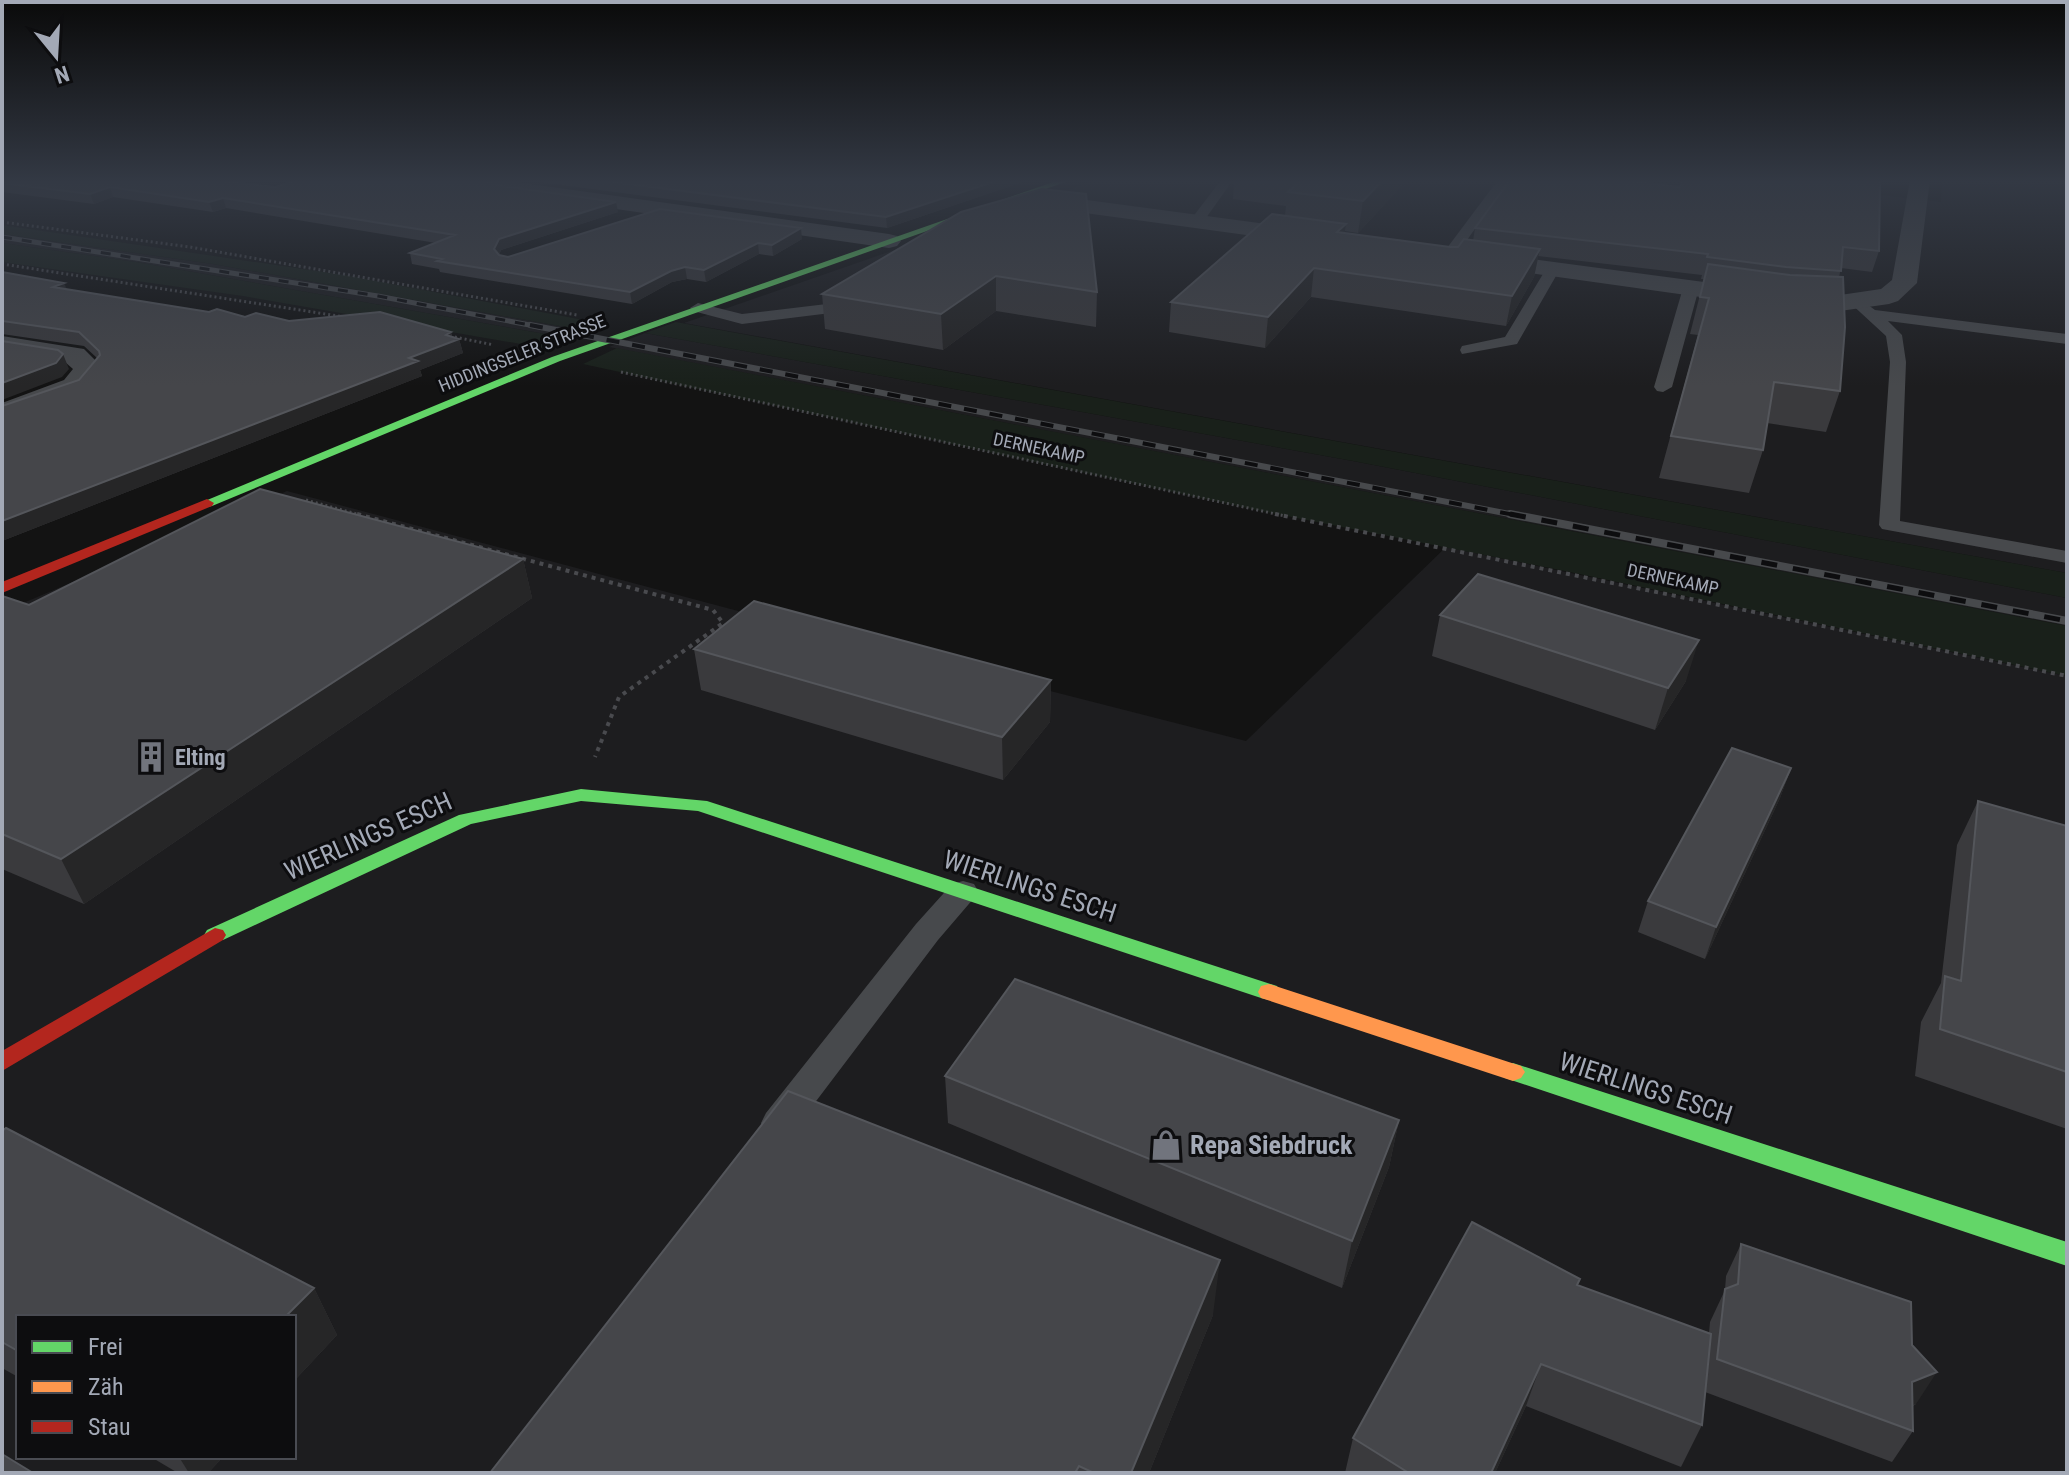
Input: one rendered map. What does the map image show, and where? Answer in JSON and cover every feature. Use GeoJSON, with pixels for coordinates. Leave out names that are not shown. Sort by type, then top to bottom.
{"type":"FeatureCollection","features":[{"type":"Feature","properties":{"kind":"street","name":"HIDDINGSELER STRASSE"},"geometry":{"type":"LineString","coordinates":[[2,588],[556,359],[867,249]]}},
{"type":"Feature","properties":{"kind":"street"},"geometry":{"type":"LineString","coordinates":[[1441,254],[1779,300],[1863,307],[1889,296],[1904,283],[1909,249]]}},
{"type":"Feature","properties":{"kind":"street"},"geometry":{"type":"LineString","coordinates":[[2,344],[74,355],[89,368],[74,386],[2,413]]}},
{"type":"Feature","properties":{"kind":"street","name":"WIERLINGS ESCH"},"geometry":{"type":"LineString","coordinates":[[2,1062],[238,923],[466,819],[581,795],[700,805],[2067,1254]]}},
{"type":"Feature","properties":{"kind":"lane"},"geometry":{"type":"LineString","coordinates":[[1441,254],[1445,249]]}},
{"type":"Feature","properties":{"kind":"lane"},"geometry":{"type":"LineString","coordinates":[[1468,350],[1511,341],[1553,269]]}},
{"type":"Feature","properties":{"kind":"lane"},"geometry":{"type":"LineString","coordinates":[[1663,387],[1691,288]]}},
{"type":"Feature","properties":{"kind":"lane"},"geometry":{"type":"LineString","coordinates":[[698,308],[742,319],[839,307],[865,292]]}},
{"type":"Feature","properties":{"kind":"lane"},"geometry":{"type":"LineString","coordinates":[[1863,307],[2067,339]]}},
{"type":"Feature","properties":{"kind":"lane"},"geometry":{"type":"LineString","coordinates":[[1863,307],[1894,335],[1898,362],[1889,525],[2067,557]]}},
{"type":"Feature","properties":{"kind":"lane"},"geometry":{"type":"LineString","coordinates":[[761,1146],[927,932],[963,891]]}},
{"type":"Feature","properties":{"kind":"path"},"geometry":{"type":"LineString","coordinates":[[201,249],[608,321],[631,331]]}},
{"type":"Feature","properties":{"kind":"path"},"geometry":{"type":"LineString","coordinates":[[2,264],[355,319]]}},
{"type":"Feature","properties":{"kind":"path","name":"DERNEKAMP"},"geometry":{"type":"LineString","coordinates":[[433,332],[1261,511],[2067,676]]}},
{"type":"Feature","properties":{"kind":"path"},"geometry":{"type":"LineString","coordinates":[[255,486],[713,610],[723,623],[619,697],[581,795]]}},
{"type":"Feature","properties":{"kind":"shaded area"},"geometry":{"type":"Polygon","coordinates":[[[2,249],[43,249],[136,262],[568,338],[544,348],[243,296],[2,262],[2,249]]]}},
{"type":"Feature","properties":{"kind":"shaded area"},"geometry":{"type":"Polygon","coordinates":[[[43,249],[106,249],[213,264],[587,331],[568,338],[136,262],[43,249]]]}},
{"type":"Feature","properties":{"kind":"shaded area"},"geometry":{"type":"Polygon","coordinates":[[[106,249],[165,249],[344,275],[605,324],[587,331],[213,264],[106,249]]]}},
{"type":"Feature","properties":{"kind":"shaded area"},"geometry":{"type":"Polygon","coordinates":[[[898,249],[2067,249],[2067,573],[684,323],[898,249]]]}},
{"type":"Feature","properties":{"kind":"shaded area"},"geometry":{"type":"Polygon","coordinates":[[[676,322],[2067,573],[2067,598],[1353,461],[645,333],[676,322]]]}},
{"type":"Feature","properties":{"kind":"shaded area"},"geometry":{"type":"Polygon","coordinates":[[[645,333],[1353,461],[2067,598],[2067,626],[609,347],[645,333]]]}},
{"type":"Feature","properties":{"kind":"shaded area"},"geometry":{"type":"Polygon","coordinates":[[[617,348],[2067,626],[2067,676],[1261,511],[583,364],[617,348]]]}},
{"type":"Feature","properties":{"kind":"shaded area"},"geometry":{"type":"Polygon","coordinates":[[[287,491],[1246,741],[1446,547],[2067,676],[2067,1473],[2,1473],[2,612],[287,491]]]}},
{"type":"Feature","properties":{"kind":"building"},"geometry":{"type":"Polygon","coordinates":[[[420,249],[494,249],[499,255],[508,257],[534,249],[746,249],[704,270],[685,267],[671,271],[630,292],[437,261],[442,259],[410,253],[420,249]]]}},
{"type":"Feature","properties":{"kind":"building"},"geometry":{"type":"Polygon","coordinates":[[[899,249],[1092,249],[1097,292],[996,276],[941,314],[822,294],[899,249]]]}},
{"type":"Feature","properties":{"kind":"building"},"geometry":{"type":"Polygon","coordinates":[[[1232,249],[1540,249],[1512,296],[1314,268],[1268,317],[1171,302],[1232,249]]]}},
{"type":"Feature","properties":{"kind":"building"},"geometry":{"type":"Polygon","coordinates":[[[1662,249],[1843,249],[1841,271],[1707,257],[1708,254],[1662,249]]]}},
{"type":"Feature","properties":{"kind":"building"},"geometry":{"type":"Polygon","coordinates":[[[1708,264],[1790,275],[1843,277],[1845,327],[1840,391],[1774,382],[1763,450],[1671,436],[1709,298],[1700,297],[1708,264]]]}},
{"type":"Feature","properties":{"kind":"building"},"geometry":{"type":"Polygon","coordinates":[[[2,272],[64,283],[53,287],[209,312],[217,309],[245,317],[256,313],[289,321],[380,312],[451,332],[446,335],[459,339],[409,358],[418,361],[2,521],[2,406],[79,380],[100,355],[79,332],[2,321],[2,272]]]}},
{"type":"Feature","properties":{"kind":"building"},"geometry":{"type":"Polygon","coordinates":[[[2,341],[58,350],[63,354],[56,363],[2,383],[2,341]]]}},
{"type":"Feature","properties":{"kind":"building","name":"Elting"},"geometry":{"type":"Polygon","coordinates":[[[260,489],[523,559],[61,859],[2,834],[2,596],[29,605],[260,489]]]}},
{"type":"Feature","properties":{"kind":"building"},"geometry":{"type":"Polygon","coordinates":[[[1478,574],[1699,640],[1668,688],[1440,615],[1478,574]]]}},
{"type":"Feature","properties":{"kind":"building"},"geometry":{"type":"Polygon","coordinates":[[[754,601],[1051,680],[1002,737],[694,649],[754,601]]]}},
{"type":"Feature","properties":{"kind":"building"},"geometry":{"type":"Polygon","coordinates":[[[1732,748],[1791,768],[1716,927],[1648,901],[1732,748]]]}},
{"type":"Feature","properties":{"kind":"building"},"geometry":{"type":"Polygon","coordinates":[[[1978,801],[2067,826],[2067,1072],[1940,1029],[1945,976],[1961,981],[1978,801]]]}},
{"type":"Feature","properties":{"kind":"building","name":"Repa Siebdruck"},"geometry":{"type":"Polygon","coordinates":[[[1015,979],[1399,1120],[1352,1241],[945,1076],[1015,979]]]}},
{"type":"Feature","properties":{"kind":"building"},"geometry":{"type":"Polygon","coordinates":[[[788,1091],[1220,1260],[1131,1473],[1094,1473],[1079,1466],[1075,1473],[490,1473],[788,1091]]]}},
{"type":"Feature","properties":{"kind":"building"},"geometry":{"type":"Polygon","coordinates":[[[6,1128],[314,1288],[287,1315],[16,1315],[16,1350],[2,1342],[2,1131],[6,1128]]]}},
{"type":"Feature","properties":{"kind":"building"},"geometry":{"type":"Polygon","coordinates":[[[1472,1222],[1580,1279],[1577,1285],[1711,1334],[1702,1425],[1541,1364],[1491,1473],[1409,1473],[1353,1438],[1472,1222]]]}},
{"type":"Feature","properties":{"kind":"building"},"geometry":{"type":"Polygon","coordinates":[[[1741,1244],[1911,1302],[1912,1345],[1937,1372],[1912,1382],[1913,1431],[1717,1359],[1725,1289],[1738,1284],[1741,1244]]]}},
{"type":"Feature","properties":{"kind":"building"},"geometry":{"type":"Polygon","coordinates":[[[2,1454],[33,1473],[2,1473],[2,1454]]]}},
{"type":"Feature","properties":{"kind":"railway"},"geometry":{"type":"LineString","coordinates":[[77,249],[378,296],[540,327]]}},
{"type":"Feature","properties":{"kind":"railway"},"geometry":{"type":"LineString","coordinates":[[530,325],[1520,516]]}},
{"type":"Feature","properties":{"kind":"railway"},"geometry":{"type":"LineString","coordinates":[[1510,514],[2067,621]]}},
{"type":"Feature","properties":{"kind":"traffic: fast"},"geometry":{"type":"LineString","coordinates":[[207,503],[556,359],[870,249]]}},
{"type":"Feature","properties":{"kind":"traffic: fast"},"geometry":{"type":"LineString","coordinates":[[215,935],[466,819],[581,795],[700,805],[1269,992]]}},
{"type":"Feature","properties":{"kind":"traffic: fast"},"geometry":{"type":"LineString","coordinates":[[1513,1072],[2067,1254]]}},
{"type":"Feature","properties":{"kind":"traffic: slow"},"geometry":{"type":"LineString","coordinates":[[1269,992],[1513,1072]]}},
{"type":"Feature","properties":{"kind":"traffic: jam"},"geometry":{"type":"LineString","coordinates":[[2,588],[207,503]]}},
{"type":"Feature","properties":{"kind":"traffic: jam"},"geometry":{"type":"LineString","coordinates":[[2,1062],[215,935]]}},
{"type":"Feature","properties":{"kind":"place","name":"Elting"},"geometry":{"type":"Point","coordinates":[151,757]}},
{"type":"Feature","properties":{"kind":"place","name":"Repa Siebdruck"},"geometry":{"type":"Point","coordinates":[1166,1145]}}]}
